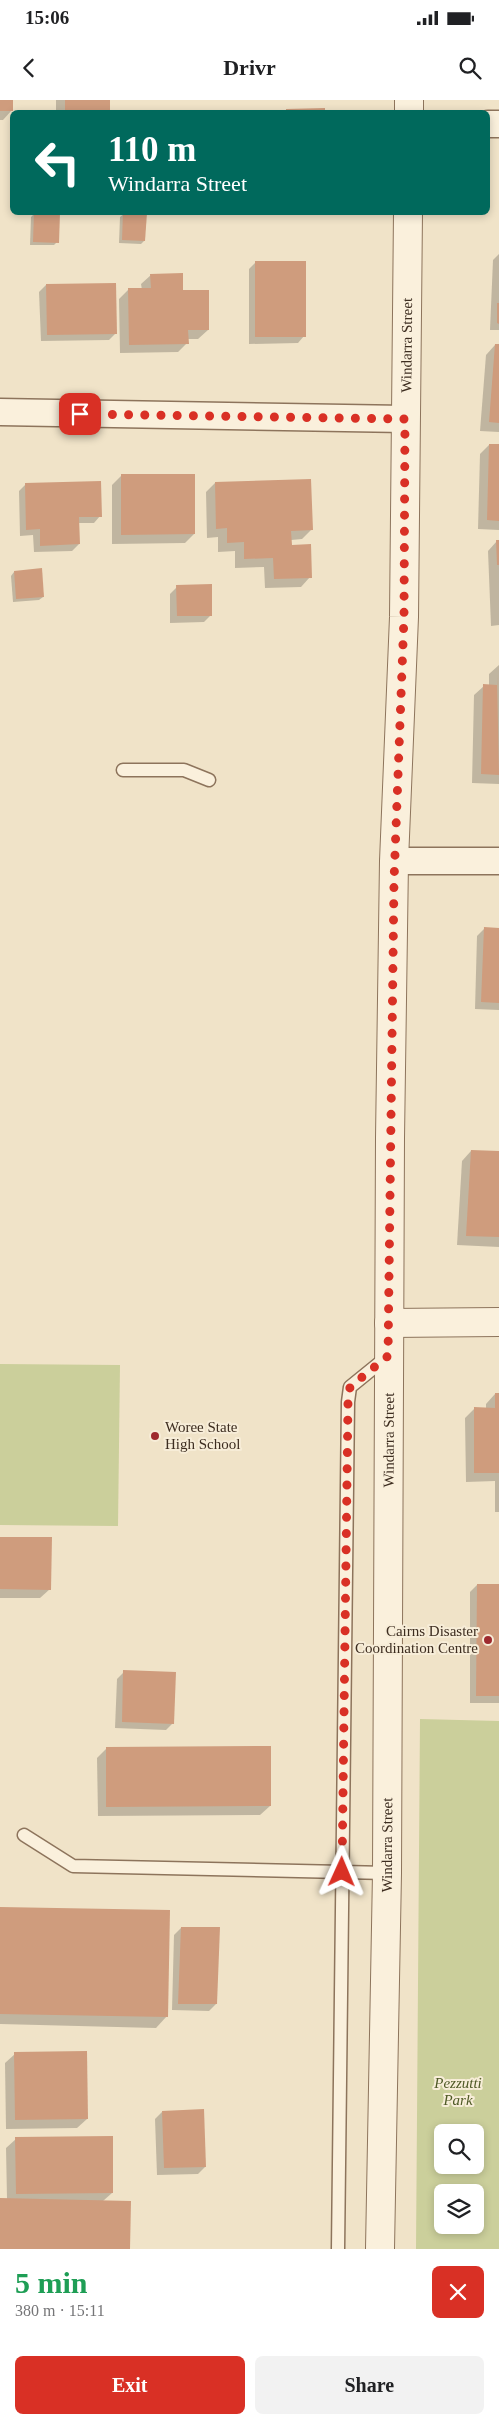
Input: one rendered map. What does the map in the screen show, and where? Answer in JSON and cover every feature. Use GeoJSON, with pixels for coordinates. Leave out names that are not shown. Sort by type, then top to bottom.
{"type":"FeatureCollection","features":[{"type":"Feature","properties":{"kind":"street","name":"Windarra Street"},"geometry":{"type":"LineString","coordinates":[[380,2249],[387,1873],[388,1356],[394,861],[404,617],[408,215]]}},
{"type":"Feature","properties":{"kind":"street"},"geometry":{"type":"LineString","coordinates":[[0,412],[405,419]]}},
{"type":"Feature","properties":{"kind":"street"},"geometry":{"type":"LineString","coordinates":[[394,861],[499,861]]}},
{"type":"Feature","properties":{"kind":"street"},"geometry":{"type":"LineString","coordinates":[[389,1323],[499,1322]]}},
{"type":"Feature","properties":{"kind":"lane"},"geometry":{"type":"LineString","coordinates":[[123,770],[184,770],[209,780]]}},
{"type":"Feature","properties":{"kind":"lane"},"geometry":{"type":"LineString","coordinates":[[338,2249],[348,1402],[350,1387],[388,1356]]}},
{"type":"Feature","properties":{"kind":"lane"},"geometry":{"type":"LineString","coordinates":[[24,1835],[73,1866],[387,1873]]}},
{"type":"Feature","properties":{"kind":"green space"},"geometry":{"type":"Polygon","coordinates":[[[0,1364],[120,1365],[118,1526],[0,1525],[0,1364]]]}},
{"type":"Feature","properties":{"kind":"green space","name":"Pezzutti Park"},"geometry":{"type":"Polygon","coordinates":[[[420,1719],[499,1721],[499,2249],[416,2249],[420,1719]]]}},
{"type":"Feature","properties":{"kind":"building"},"geometry":{"type":"Polygon","coordinates":[[[0,100],[13,100],[13,110],[0,111],[0,100]]]}},
{"type":"Feature","properties":{"kind":"building"},"geometry":{"type":"Polygon","coordinates":[[[65,100],[110,100],[110,110],[65,110],[65,100]]]}},
{"type":"Feature","properties":{"kind":"building"},"geometry":{"type":"Polygon","coordinates":[[[325,108],[325,110],[286,110],[325,108]]]}},
{"type":"Feature","properties":{"kind":"building"},"geometry":{"type":"Polygon","coordinates":[[[34,215],[60,215],[59,243],[33,242],[34,215]]]}},
{"type":"Feature","properties":{"kind":"building"},"geometry":{"type":"Polygon","coordinates":[[[123,215],[147,215],[145,241],[122,240],[123,215]]]}},
{"type":"Feature","properties":{"kind":"building"},"geometry":{"type":"Polygon","coordinates":[[[255,261],[306,261],[306,337],[255,337],[255,261]]]}},
{"type":"Feature","properties":{"kind":"building"},"geometry":{"type":"Polygon","coordinates":[[[183,273],[183,290],[209,290],[209,330],[188,330],[189,344],[129,345],[128,288],[151,288],[150,274],[183,273]]]}},
{"type":"Feature","properties":{"kind":"building"},"geometry":{"type":"Polygon","coordinates":[[[116,283],[117,334],[47,335],[46,284],[116,283]]]}},
{"type":"Feature","properties":{"kind":"building"},"geometry":{"type":"Polygon","coordinates":[[[497,303],[499,303],[499,324],[497,323],[497,303]]]}},
{"type":"Feature","properties":{"kind":"building"},"geometry":{"type":"Polygon","coordinates":[[[495,344],[499,344],[499,423],[489,422],[495,344]]]}},
{"type":"Feature","properties":{"kind":"building"},"geometry":{"type":"Polygon","coordinates":[[[489,444],[499,444],[499,521],[487,520],[489,444]]]}},
{"type":"Feature","properties":{"kind":"building"},"geometry":{"type":"Polygon","coordinates":[[[121,474],[195,474],[195,534],[121,535],[121,474]]]}},
{"type":"Feature","properties":{"kind":"building"},"geometry":{"type":"Polygon","coordinates":[[[311,479],[313,530],[291,531],[292,545],[311,544],[312,578],[274,579],[273,558],[244,559],[244,542],[227,543],[227,528],[216,529],[215,482],[311,479]]]}},
{"type":"Feature","properties":{"kind":"building"},"geometry":{"type":"Polygon","coordinates":[[[101,481],[102,517],[79,517],[80,544],[40,546],[40,529],[26,530],[25,483],[101,481]]]}},
{"type":"Feature","properties":{"kind":"building"},"geometry":{"type":"Polygon","coordinates":[[[496,540],[499,540],[499,565],[497,565],[496,540]]]}},
{"type":"Feature","properties":{"kind":"building"},"geometry":{"type":"Polygon","coordinates":[[[42,568],[44,597],[16,599],[14,571],[42,568]]]}},
{"type":"Feature","properties":{"kind":"building"},"geometry":{"type":"Polygon","coordinates":[[[212,584],[212,616],[177,616],[176,585],[212,584]]]}},
{"type":"Feature","properties":{"kind":"building"},"geometry":{"type":"Polygon","coordinates":[[[497,675],[499,775],[481,774],[483,684],[497,685],[497,675]]]}},
{"type":"Feature","properties":{"kind":"building"},"geometry":{"type":"Polygon","coordinates":[[[484,927],[499,928],[499,1003],[481,1002],[484,927]]]}},
{"type":"Feature","properties":{"kind":"building"},"geometry":{"type":"Polygon","coordinates":[[[471,1150],[499,1151],[499,1237],[466,1236],[471,1150]]]}},
{"type":"Feature","properties":{"kind":"building"},"geometry":{"type":"Polygon","coordinates":[[[495,1393],[499,1393],[499,1473],[474,1473],[474,1407],[495,1408],[495,1393]]]}},
{"type":"Feature","properties":{"kind":"building"},"geometry":{"type":"Polygon","coordinates":[[[0,1537],[52,1537],[51,1590],[0,1589],[0,1537]]]}},
{"type":"Feature","properties":{"kind":"building","name":"Cairns Disaster Coordination Centre"},"geometry":{"type":"Polygon","coordinates":[[[477,1584],[499,1584],[499,1696],[476,1696],[477,1584]]]}},
{"type":"Feature","properties":{"kind":"building"},"geometry":{"type":"Polygon","coordinates":[[[123,1670],[176,1672],[174,1724],[122,1722],[123,1670]]]}},
{"type":"Feature","properties":{"kind":"building"},"geometry":{"type":"Polygon","coordinates":[[[271,1746],[271,1806],[106,1807],[106,1747],[271,1746]]]}},
{"type":"Feature","properties":{"kind":"building"},"geometry":{"type":"Polygon","coordinates":[[[0,1907],[170,1910],[168,2017],[0,2014],[0,1907]]]}},
{"type":"Feature","properties":{"kind":"building"},"geometry":{"type":"Polygon","coordinates":[[[181,1927],[220,1927],[217,2004],[178,2004],[181,1927]]]}},
{"type":"Feature","properties":{"kind":"building"},"geometry":{"type":"Polygon","coordinates":[[[87,2051],[88,2119],[15,2120],[14,2052],[87,2051]]]}},
{"type":"Feature","properties":{"kind":"building"},"geometry":{"type":"Polygon","coordinates":[[[204,2109],[206,2167],[164,2168],[162,2111],[204,2109]]]}},
{"type":"Feature","properties":{"kind":"building"},"geometry":{"type":"Polygon","coordinates":[[[113,2136],[113,2193],[16,2194],[15,2137],[113,2136]]]}},
{"type":"Feature","properties":{"kind":"building"},"geometry":{"type":"Polygon","coordinates":[[[0,2198],[131,2201],[130,2249],[0,2249],[0,2198]]]}},
{"type":"Feature","properties":{"kind":"place","name":"Woree State High School"},"geometry":{"type":"Point","coordinates":[155,1436]}},
{"type":"Feature","properties":{"kind":"place","name":"Cairns Disaster Coordination Centre"},"geometry":{"type":"Point","coordinates":[488,1640]}},
{"type":"Feature","properties":{"kind":"route"},"geometry":{"type":"LineString","coordinates":[[80,414],[405,419],[404,617],[394,881],[388,1356],[350,1387],[348,1402],[342,1872]]}}]}
